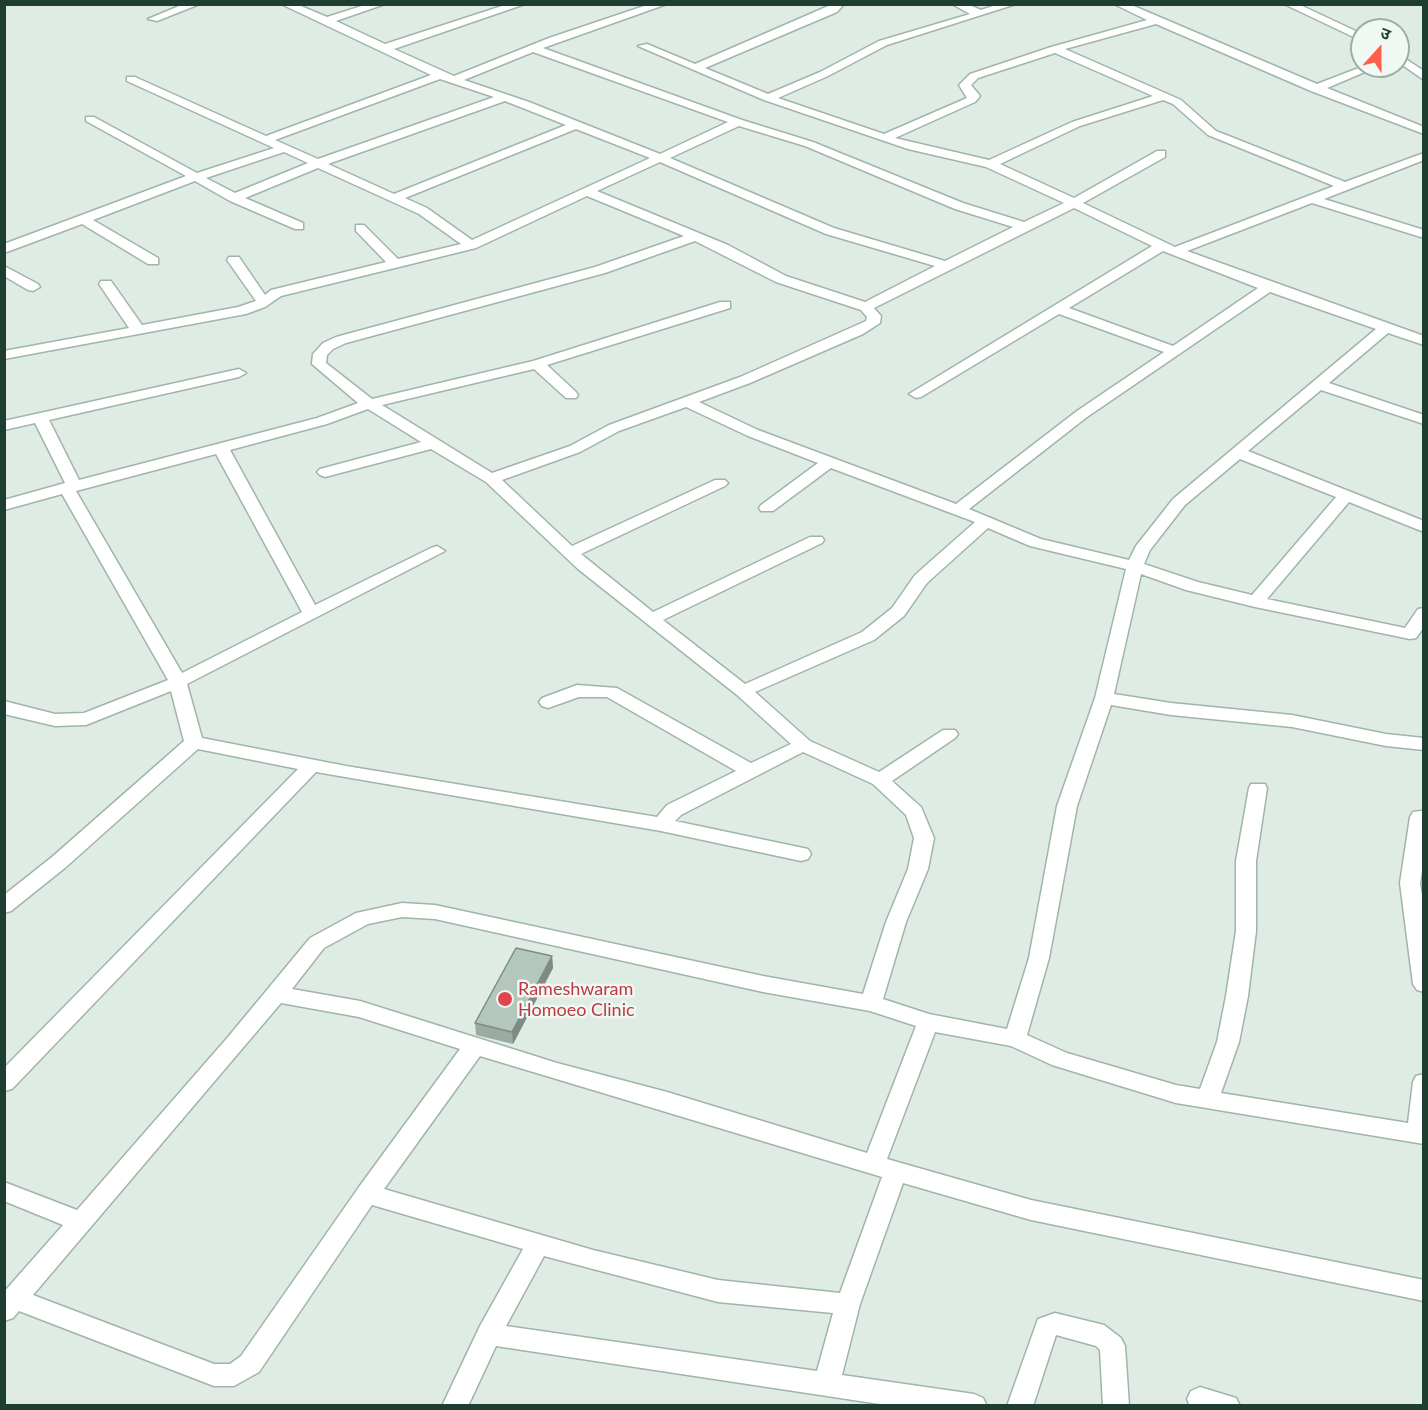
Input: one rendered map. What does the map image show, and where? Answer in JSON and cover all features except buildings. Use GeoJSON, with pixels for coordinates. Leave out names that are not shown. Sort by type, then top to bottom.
{"type":"FeatureCollection","features":[{"type":"Feature","properties":{"kind":"street"},"geometry":{"type":"LineString","coordinates":[[153,19],[195,4]]}},
{"type":"Feature","properties":{"kind":"street"},"geometry":{"type":"LineString","coordinates":[[286,4],[327,20],[440,75],[525,104],[660,158],[707,180],[774,205],[830,231],[946,265]]}},
{"type":"Feature","properties":{"kind":"street"},"geometry":{"type":"LineString","coordinates":[[327,20],[380,4]]}},
{"type":"Feature","properties":{"kind":"street"},"geometry":{"type":"LineString","coordinates":[[385,48],[520,4]]}},
{"type":"Feature","properties":{"kind":"street"},"geometry":{"type":"LineString","coordinates":[[624,4],[642,11]]}},
{"type":"Feature","properties":{"kind":"street"},"geometry":{"type":"LineString","coordinates":[[454,80],[533,48],[662,4]]}},
{"type":"Feature","properties":{"kind":"street"},"geometry":{"type":"LineString","coordinates":[[697,67],[833,10],[839,4]]}},
{"type":"Feature","properties":{"kind":"street"},"geometry":{"type":"LineString","coordinates":[[957,4],[980,14]]}},
{"type":"Feature","properties":{"kind":"street"},"geometry":{"type":"LineString","coordinates":[[768,98],[824,74],[883,43],[1011,4]]}},
{"type":"Feature","properties":{"kind":"street"},"geometry":{"type":"LineString","coordinates":[[1119,4],[1315,89],[1424,131]]}},
{"type":"Feature","properties":{"kind":"street"},"geometry":{"type":"LineString","coordinates":[[1289,4],[1350,32]]}},
{"type":"Feature","properties":{"kind":"street"},"geometry":{"type":"LineString","coordinates":[[885,138],[971,100],[974,96],[965,85],[974,76],[1055,49],[1156,21]]}},
{"type":"Feature","properties":{"kind":"street"},"geometry":{"type":"LineString","coordinates":[[643,46],[768,98],[885,138],[990,165],[1169,248],[1267,288],[1424,341]]}},
{"type":"Feature","properties":{"kind":"street"},"geometry":{"type":"LineString","coordinates":[[533,48],[738,122],[809,144],[959,206],[1025,227]]}},
{"type":"Feature","properties":{"kind":"street"},"geometry":{"type":"LineString","coordinates":[[1055,49],[1177,102],[1212,134],[1341,185]]}},
{"type":"Feature","properties":{"kind":"street"},"geometry":{"type":"LineString","coordinates":[[1410,67],[1424,77]]}},
{"type":"Feature","properties":{"kind":"street"},"geometry":{"type":"LineString","coordinates":[[267,139],[440,75]]}},
{"type":"Feature","properties":{"kind":"street"},"geometry":{"type":"LineString","coordinates":[[1315,89],[1350,75]]}},
{"type":"Feature","properties":{"kind":"street"},"geometry":{"type":"LineString","coordinates":[[131,79],[267,139],[433,217],[471,245]]}},
{"type":"Feature","properties":{"kind":"street"},"geometry":{"type":"LineString","coordinates":[[990,165],[1076,124],[1164,96]]}},
{"type":"Feature","properties":{"kind":"street"},"geometry":{"type":"LineString","coordinates":[[234,198],[318,163],[502,98]]}},
{"type":"Feature","properties":{"kind":"street"},"geometry":{"type":"LineString","coordinates":[[90,119],[234,198],[299,226]]}},
{"type":"Feature","properties":{"kind":"street"},"geometry":{"type":"LineString","coordinates":[[4,355],[240,311],[263,302],[276,293],[471,245],[738,122]]}},
{"type":"Feature","properties":{"kind":"street"},"geometry":{"type":"LineString","coordinates":[[394,198],[497,158],[574,124]]}},
{"type":"Feature","properties":{"kind":"street"},"geometry":{"type":"LineString","coordinates":[[4,249],[195,177],[285,148]]}},
{"type":"Feature","properties":{"kind":"street"},"geometry":{"type":"LineString","coordinates":[[866,307],[1074,203],[1161,154]]}},
{"type":"Feature","properties":{"kind":"street"},"geometry":{"type":"LineString","coordinates":[[916,394],[1059,309],[1169,248],[1424,156]]}},
{"type":"Feature","properties":{"kind":"street"},"geometry":{"type":"LineString","coordinates":[[491,479],[574,449],[614,428],[688,402],[873,323],[874,316],[866,307],[781,279],[696,236],[587,191]]}},
{"type":"Feature","properties":{"kind":"street"},"geometry":{"type":"LineString","coordinates":[[1309,198],[1424,234]]}},
{"type":"Feature","properties":{"kind":"street"},"geometry":{"type":"LineString","coordinates":[[84,220],[153,261]]}},
{"type":"Feature","properties":{"kind":"street"},"geometry":{"type":"LineString","coordinates":[[360,228],[394,263]]}},
{"type":"Feature","properties":{"kind":"street"},"geometry":{"type":"LineString","coordinates":[[696,236],[600,270],[341,340],[328,346],[320,354],[319,364],[369,404],[436,443],[491,479],[570,553],[650,620],[743,691],[803,745],[880,780],[914,812],[924,838],[918,869],[896,922],[871,1003]]}},
{"type":"Feature","properties":{"kind":"street"},"geometry":{"type":"LineString","coordinates":[[234,260],[263,302]]}},
{"type":"Feature","properties":{"kind":"street"},"geometry":{"type":"LineString","coordinates":[[4,270],[33,287]]}},
{"type":"Feature","properties":{"kind":"street"},"geometry":{"type":"LineString","coordinates":[[106,284],[138,330]]}},
{"type":"Feature","properties":{"kind":"street"},"geometry":{"type":"LineString","coordinates":[[957,511],[1082,414],[1267,288]]}},
{"type":"Feature","properties":{"kind":"street"},"geometry":{"type":"LineString","coordinates":[[4,505],[220,446],[322,421],[369,404],[537,364],[725,305]]}},
{"type":"Feature","properties":{"kind":"street"},"geometry":{"type":"LineString","coordinates":[[1059,309],[1175,351]]}},
{"type":"Feature","properties":{"kind":"street"},"geometry":{"type":"LineString","coordinates":[[1016,1040],[1039,958],[1067,806],[1104,698],[1135,566],[1142,549],[1179,502],[1321,385],[1385,328]]}},
{"type":"Feature","properties":{"kind":"street"},"geometry":{"type":"LineString","coordinates":[[537,364],[571,395]]}},
{"type":"Feature","properties":{"kind":"street"},"geometry":{"type":"LineString","coordinates":[[4,426],[239,373]]}},
{"type":"Feature","properties":{"kind":"street"},"geometry":{"type":"LineString","coordinates":[[1321,385],[1424,420]]}},
{"type":"Feature","properties":{"kind":"street"},"geometry":{"type":"LineString","coordinates":[[688,402],[753,433],[986,521],[1036,543],[1135,566],[1192,586],[1255,602],[1417,636],[1424,613]]}},
{"type":"Feature","properties":{"kind":"street"},"geometry":{"type":"LineString","coordinates":[[40,418],[70,486],[178,682],[194,742]]}},
{"type":"Feature","properties":{"kind":"street"},"geometry":{"type":"LineString","coordinates":[[326,472],[436,443]]}},
{"type":"Feature","properties":{"kind":"street"},"geometry":{"type":"LineString","coordinates":[[220,446],[311,614]]}},
{"type":"Feature","properties":{"kind":"street"},"geometry":{"type":"LineString","coordinates":[[1239,453],[1424,527]]}},
{"type":"Feature","properties":{"kind":"street"},"geometry":{"type":"LineString","coordinates":[[767,508],[830,461]]}},
{"type":"Feature","properties":{"kind":"street"},"geometry":{"type":"LineString","coordinates":[[570,553],[720,483]]}},
{"type":"Feature","properties":{"kind":"street"},"geometry":{"type":"LineString","coordinates":[[1255,602],[1346,496]]}},
{"type":"Feature","properties":{"kind":"street"},"geometry":{"type":"LineString","coordinates":[[743,691],[868,636],[898,612],[921,579],[986,521]]}},
{"type":"Feature","properties":{"kind":"street"},"geometry":{"type":"LineString","coordinates":[[650,620],[816,540]]}},
{"type":"Feature","properties":{"kind":"street"},"geometry":{"type":"LineString","coordinates":[[4,707],[22,714],[55,720],[86,719],[178,682],[437,551]]}},
{"type":"Feature","properties":{"kind":"street"},"geometry":{"type":"LineString","coordinates":[[548,702],[577,691],[596,689],[611,692],[752,772]]}},
{"type":"Feature","properties":{"kind":"street"},"geometry":{"type":"LineString","coordinates":[[1104,698],[1172,709],[1292,722],[1386,740],[1424,744]]}},
{"type":"Feature","properties":{"kind":"street"},"geometry":{"type":"LineString","coordinates":[[880,780],[949,734]]}},
{"type":"Feature","properties":{"kind":"street"},"geometry":{"type":"LineString","coordinates":[[194,742],[312,765],[662,824],[801,854]]}},
{"type":"Feature","properties":{"kind":"street"},"geometry":{"type":"LineString","coordinates":[[4,906],[59,862],[194,742]]}},
{"type":"Feature","properties":{"kind":"street"},"geometry":{"type":"LineString","coordinates":[[662,824],[674,810],[803,745]]}},
{"type":"Feature","properties":{"kind":"street"},"geometry":{"type":"LineString","coordinates":[[4,1083],[312,765]]}},
{"type":"Feature","properties":{"kind":"street"},"geometry":{"type":"LineString","coordinates":[[1207,1100],[1228,1042],[1237,996],[1246,931],[1246,861],[1258,788]]}},
{"type":"Feature","properties":{"kind":"street"},"geometry":{"type":"LineString","coordinates":[[1420,816],[1419,843],[1410,883],[1424,984]]}},
{"type":"Feature","properties":{"kind":"street"},"geometry":{"type":"LineString","coordinates":[[476,1044],[367,1194],[250,1364],[234,1375],[214,1375],[10,1304],[79,1222],[116,1183],[317,943],[363,918],[402,910],[435,912],[515,927],[763,984],[871,1003],[928,1023],[1016,1040],[1060,1059],[1176,1094],[1207,1100],[1420,1134],[1424,1082]]}},
{"type":"Feature","properties":{"kind":"street"},"geometry":{"type":"LineString","coordinates":[[275,994],[360,1009],[476,1044],[557,1072],[667,1101],[1031,1210],[1424,1291]]}},
{"type":"Feature","properties":{"kind":"street"},"geometry":{"type":"LineString","coordinates":[[827,1382],[885,1167],[928,1023]]}},
{"type":"Feature","properties":{"kind":"street"},"geometry":{"type":"LineString","coordinates":[[4,1191],[44,1205],[79,1222]]}},
{"type":"Feature","properties":{"kind":"street"},"geometry":{"type":"LineString","coordinates":[[367,1194],[538,1244],[718,1291],[848,1304]]}},
{"type":"Feature","properties":{"kind":"street"},"geometry":{"type":"LineString","coordinates":[[455,1406],[489,1334],[538,1244]]}},
{"type":"Feature","properties":{"kind":"street"},"geometry":{"type":"LineString","coordinates":[[1020,1406],[1041,1339],[1047,1327],[1055,1324],[1095,1333],[1106,1338],[1112,1346],[1116,1406]]}},
{"type":"Feature","properties":{"kind":"street"},"geometry":{"type":"LineString","coordinates":[[489,1334],[827,1382],[974,1406]]}},
{"type":"Feature","properties":{"kind":"street"},"geometry":{"type":"LineString","coordinates":[[1200,1399],[1227,1406]]}},
{"type":"Feature","properties":{"kind":"place","name":"Rameshwaram Homoeo Clinic"},"geometry":{"type":"Point","coordinates":[505,999]}}]}
